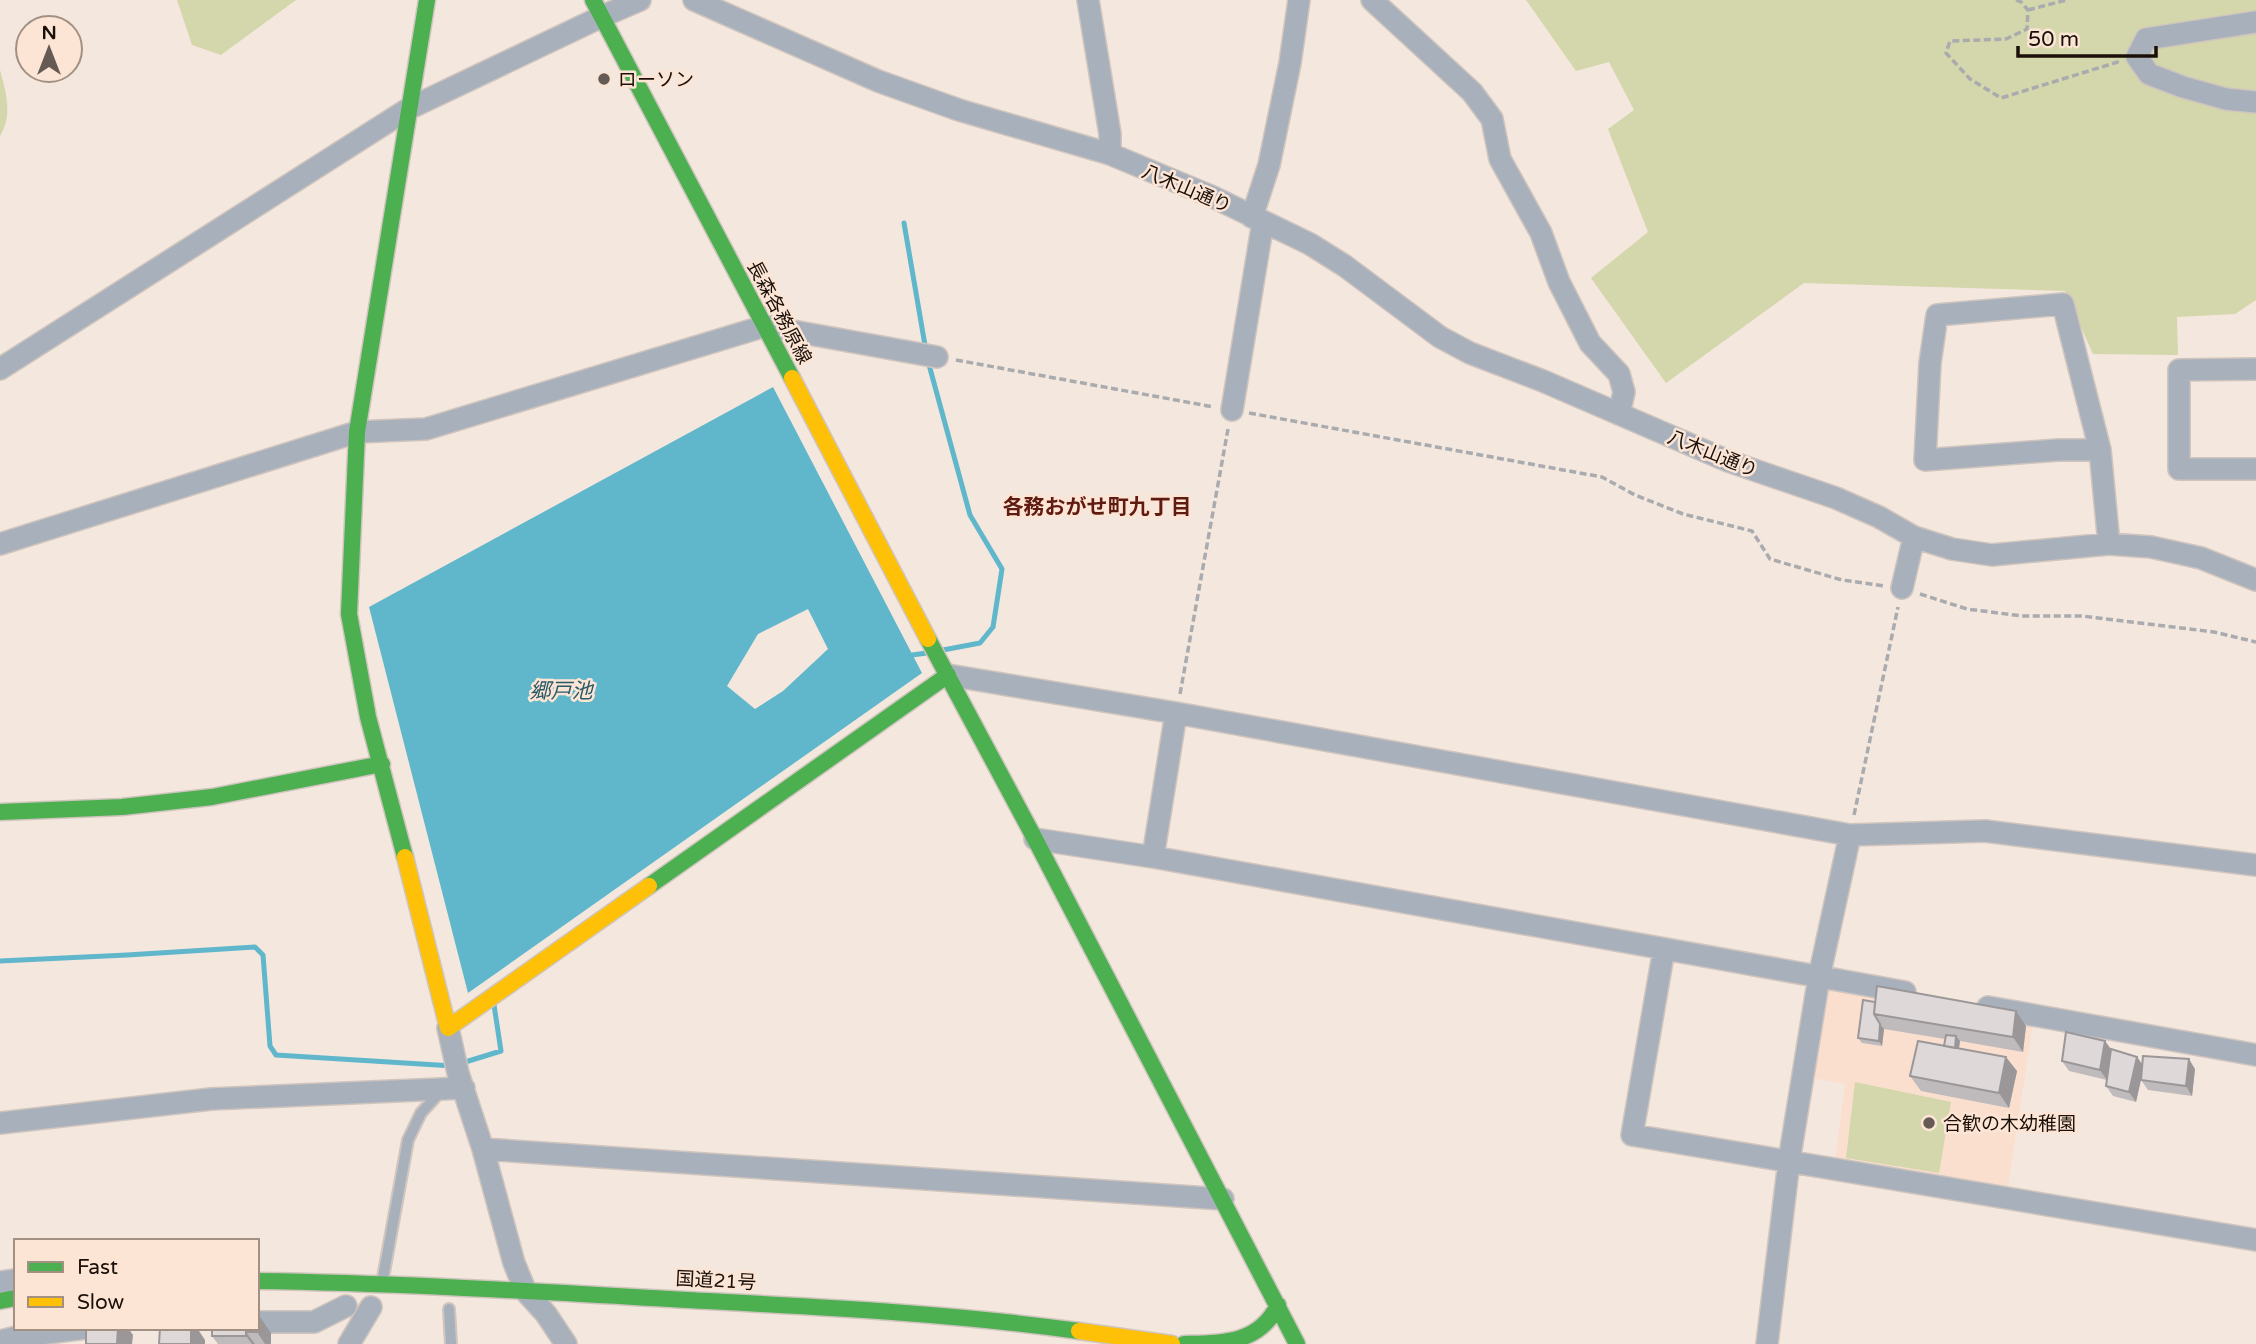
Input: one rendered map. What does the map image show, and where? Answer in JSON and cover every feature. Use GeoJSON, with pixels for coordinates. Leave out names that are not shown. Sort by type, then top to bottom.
{"type":"FeatureCollection","features":[{"type":"Feature","properties":{"kind":"main road"},"geometry":{"type":"LineString","coordinates":[[427,0],[357,432],[349,614],[368,716],[449,1037]]}},
{"type":"Feature","properties":{"kind":"main road","name":"長森各務原線"},"geometry":{"type":"LineString","coordinates":[[598,8],[1297,1344]]}},
{"type":"Feature","properties":{"kind":"main road"},"geometry":{"type":"LineString","coordinates":[[449,1037],[480,1005],[943,667]]}},
{"type":"Feature","properties":{"kind":"main road"},"geometry":{"type":"LineString","coordinates":[[0,811],[122,807],[212,797],[382,764]]}},
{"type":"Feature","properties":{"kind":"main road","name":"国道21号"},"geometry":{"type":"LineString","coordinates":[[259,1281],[383,1283],[887,1311],[1000,1320],[1172,1344]]}},
{"type":"Feature","properties":{"kind":"main road"},"geometry":{"type":"LineString","coordinates":[[308,1304],[377,1307]]}},
{"type":"Feature","properties":{"kind":"main road"},"geometry":{"type":"LineString","coordinates":[[1184,1344],[1237,1342],[1257,1334],[1275,1315],[1278,1305]]}},
{"type":"Feature","properties":{"kind":"main road"},"geometry":{"type":"LineString","coordinates":[[519,1313],[568,1315]]}},
{"type":"Feature","properties":{"kind":"street"},"geometry":{"type":"LineString","coordinates":[[0,369],[408,109],[598,8],[640,0]]}},
{"type":"Feature","properties":{"kind":"street","name":"八木山通り"},"geometry":{"type":"LineString","coordinates":[[694,0],[858,72],[959,110],[1110,154],[1213,197],[1310,244],[1345,266],[1440,337],[1469,353],[1728,461],[1836,498],[1879,517],[1914,537],[1952,549],[1992,555],[2109,544],[2151,547],[2201,558],[2256,580]]}},
{"type":"Feature","properties":{"kind":"street"},"geometry":{"type":"LineString","coordinates":[[1088,0],[1110,134],[1110,154]]}},
{"type":"Feature","properties":{"kind":"street"},"geometry":{"type":"LineString","coordinates":[[1232,410],[1258,219],[1290,62],[1299,0]]}},
{"type":"Feature","properties":{"kind":"street"},"geometry":{"type":"LineString","coordinates":[[1372,0],[1472,92],[1492,119],[1500,159],[1541,233],[1571,307],[1590,343],[1619,374],[1624,392],[1619,414]]}},
{"type":"Feature","properties":{"kind":"street"},"geometry":{"type":"LineString","coordinates":[[2256,22],[2146,38],[2137,57],[2149,74],[2226,99],[2256,102]]}},
{"type":"Feature","properties":{"kind":"street"},"geometry":{"type":"LineString","coordinates":[[2099,450],[2058,450],[1925,460],[1930,363],[1937,315],[2063,304],[2099,450],[2109,544]]}},
{"type":"Feature","properties":{"kind":"street"},"geometry":{"type":"LineString","coordinates":[[0,544],[357,432],[426,429],[765,326],[927,355]]}},
{"type":"Feature","properties":{"kind":"street"},"geometry":{"type":"LineString","coordinates":[[2256,369],[2179,370],[2179,469],[2256,469]]}},
{"type":"Feature","properties":{"kind":"street"},"geometry":{"type":"LineString","coordinates":[[1902,588],[1914,537]]}},
{"type":"Feature","properties":{"kind":"street"},"geometry":{"type":"LineString","coordinates":[[943,667],[1176,713],[1850,835],[1984,831],[2256,866]]}},
{"type":"Feature","properties":{"kind":"street"},"geometry":{"type":"LineString","coordinates":[[1153,857],[1176,713]]}},
{"type":"Feature","properties":{"kind":"street"},"geometry":{"type":"LineString","coordinates":[[1767,1344],[1789,1161],[1819,977],[1850,835]]}},
{"type":"Feature","properties":{"kind":"street"},"geometry":{"type":"LineString","coordinates":[[1035,839],[1153,857],[1920,995]]}},
{"type":"Feature","properties":{"kind":"street"},"geometry":{"type":"LineString","coordinates":[[1664,949],[1632,1135],[2256,1240]]}},
{"type":"Feature","properties":{"kind":"street"},"geometry":{"type":"LineString","coordinates":[[1973,1005],[2256,1055]]}},
{"type":"Feature","properties":{"kind":"street"},"geometry":{"type":"LineString","coordinates":[[449,1037],[514,1263],[526,1292],[546,1314],[566,1344]]}},
{"type":"Feature","properties":{"kind":"street"},"geometry":{"type":"LineString","coordinates":[[0,1123],[211,1099],[441,1091],[461,1081]]}},
{"type":"Feature","properties":{"kind":"street"},"geometry":{"type":"LineString","coordinates":[[483,1149],[1223,1199]]}},
{"type":"Feature","properties":{"kind":"street"},"geometry":{"type":"LineString","coordinates":[[259,1263],[292,1264],[333,1274],[343,1284]]}},
{"type":"Feature","properties":{"kind":"street"},"geometry":{"type":"LineString","coordinates":[[259,1322],[314,1322],[346,1306]]}},
{"type":"Feature","properties":{"kind":"street"},"geometry":{"type":"LineString","coordinates":[[349,1344],[377,1307]]}},
{"type":"Feature","properties":{"kind":"street"},"geometry":{"type":"LineString","coordinates":[[0,1341],[70,1330]]}},
{"type":"Feature","properties":{"kind":"lane"},"geometry":{"type":"LineString","coordinates":[[383,1283],[408,1140],[421,1113],[441,1091]]}},
{"type":"Feature","properties":{"kind":"lane"},"geometry":{"type":"LineString","coordinates":[[449,1309],[451,1344]]}},
{"type":"Feature","properties":{"kind":"path"},"geometry":{"type":"LineString","coordinates":[[2016,0],[2028,10],[2027,29],[2006,39],[1950,41],[1946,53],[1970,79],[2001,98],[2137,57]]}},
{"type":"Feature","properties":{"kind":"path"},"geometry":{"type":"LineString","coordinates":[[2028,10],[2066,0]]}},
{"type":"Feature","properties":{"kind":"path"},"geometry":{"type":"LineString","coordinates":[[927,355],[1602,477],[1634,495],[1683,514],[1752,531],[1770,559],[1842,580],[1902,588],[1968,609],[2022,616],[2082,616],[2214,632],[2256,642]]}},
{"type":"Feature","properties":{"kind":"path"},"geometry":{"type":"LineString","coordinates":[[1176,713],[1232,410]]}},
{"type":"Feature","properties":{"kind":"path"},"geometry":{"type":"LineString","coordinates":[[1850,835],[1902,588]]}},
{"type":"Feature","properties":{"kind":"shaded area","name":"合歓の木幼稚園"},"geometry":{"type":"Polygon","coordinates":[[[1822,986],[2033,1023],[2007,1193],[1835,1163],[1845,1084],[1807,1077],[1822,986]]]}},
{"type":"Feature","properties":{"kind":"green space"},"geometry":{"type":"Polygon","coordinates":[[[177,0],[296,0],[221,55],[192,45],[177,0]]]}},
{"type":"Feature","properties":{"kind":"green space"},"geometry":{"type":"Polygon","coordinates":[[[1526,0],[2256,0],[2256,300],[2235,314],[2177,317],[2178,355],[2093,354],[2065,291],[1804,283],[1666,383],[1591,278],[1648,232],[1608,129],[1634,110],[1609,62],[1576,71],[1526,0]]]}},
{"type":"Feature","properties":{"kind":"green space"},"geometry":{"type":"Polygon","coordinates":[[[0,70],[7,112],[0,136],[0,70]]]}},
{"type":"Feature","properties":{"kind":"green space"},"geometry":{"type":"Polygon","coordinates":[[[1855,1082],[1951,1102],[1939,1173],[1846,1158],[1855,1082]]]}},
{"type":"Feature","properties":{"kind":"water","name":"郷戸池"},"geometry":{"type":"Polygon","coordinates":[[[773,387],[922,673],[468,993],[369,607],[773,387]],[[808,609],[758,634],[727,686],[755,709],[783,691],[828,649],[808,609]]]}},
{"type":"Feature","properties":{"kind":"building"},"geometry":{"type":"Polygon","coordinates":[[[1877,986],[2016,1011],[2013,1037],[1874,1014],[1877,986]]]}},
{"type":"Feature","properties":{"kind":"building"},"geometry":{"type":"Polygon","coordinates":[[[1863,1000],[1875,1002],[1874,1014],[1880,1024],[1879,1041],[1858,1038],[1863,1000]]]}},
{"type":"Feature","properties":{"kind":"building"},"geometry":{"type":"Polygon","coordinates":[[[2066,1032],[2105,1041],[2100,1070],[2062,1061],[2066,1032]]]}},
{"type":"Feature","properties":{"kind":"building"},"geometry":{"type":"Polygon","coordinates":[[[1946,1035],[1956,1036],[1955,1048],[1944,1046],[1946,1035]]]}},
{"type":"Feature","properties":{"kind":"building"},"geometry":{"type":"Polygon","coordinates":[[[1918,1041],[2006,1057],[1999,1093],[1910,1076],[1918,1041]]]}},
{"type":"Feature","properties":{"kind":"building"},"geometry":{"type":"Polygon","coordinates":[[[2111,1049],[2137,1057],[2129,1092],[2106,1086],[2111,1049]]]}},
{"type":"Feature","properties":{"kind":"building"},"geometry":{"type":"Polygon","coordinates":[[[2143,1056],[2189,1059],[2186,1086],[2141,1080],[2143,1056]]]}},
{"type":"Feature","properties":{"kind":"building"},"geometry":{"type":"Polygon","coordinates":[[[86,1330],[118,1330],[117,1344],[86,1344],[86,1330]]]}},
{"type":"Feature","properties":{"kind":"building"},"geometry":{"type":"Polygon","coordinates":[[[160,1330],[191,1330],[191,1344],[159,1344],[160,1330]]]}},
{"type":"Feature","properties":{"kind":"building"},"geometry":{"type":"Polygon","coordinates":[[[212,1330],[257,1330],[246,1332],[246,1336],[212,1336],[212,1330]]]}},
{"type":"Feature","properties":{"kind":"waterway"},"geometry":{"type":"LineString","coordinates":[[904,223],[926,351]]}},
{"type":"Feature","properties":{"kind":"waterway"},"geometry":{"type":"LineString","coordinates":[[928,361],[970,515],[1002,569],[993,627],[980,643],[943,650]]}},
{"type":"Feature","properties":{"kind":"waterway"},"geometry":{"type":"LineString","coordinates":[[912,655],[927,653]]}},
{"type":"Feature","properties":{"kind":"waterway"},"geometry":{"type":"LineString","coordinates":[[0,961],[255,947],[263,955],[270,1046],[276,1055],[453,1066]]}},
{"type":"Feature","properties":{"kind":"waterway"},"geometry":{"type":"LineString","coordinates":[[462,1063],[501,1051],[494,1005]]}},
{"type":"Feature","properties":{"kind":"traffic: fast"},"geometry":{"type":"LineString","coordinates":[[405,857],[368,717],[349,614],[357,432],[427,0]]}},
{"type":"Feature","properties":{"kind":"traffic: fast"},"geometry":{"type":"LineString","coordinates":[[593,0],[792,378]]}},
{"type":"Feature","properties":{"kind":"traffic: fast"},"geometry":{"type":"LineString","coordinates":[[928,639],[1297,1344]]}},
{"type":"Feature","properties":{"kind":"traffic: fast"},"geometry":{"type":"LineString","coordinates":[[649,886],[948,675]]}},
{"type":"Feature","properties":{"kind":"traffic: fast"},"geometry":{"type":"LineString","coordinates":[[0,812],[122,807],[212,797],[382,764]]}},
{"type":"Feature","properties":{"kind":"traffic: fast"},"geometry":{"type":"LineString","coordinates":[[259,1281],[472,1288],[834,1308],[932,1315],[1079,1331]]}},
{"type":"Feature","properties":{"kind":"traffic: fast"},"geometry":{"type":"LineString","coordinates":[[0,1301],[14,1298]]}},
{"type":"Feature","properties":{"kind":"traffic: fast"},"geometry":{"type":"LineString","coordinates":[[1184,1344],[1238,1339],[1261,1327],[1278,1305]]}},
{"type":"Feature","properties":{"kind":"traffic: slow"},"geometry":{"type":"LineString","coordinates":[[792,378],[928,639]]}},
{"type":"Feature","properties":{"kind":"traffic: slow"},"geometry":{"type":"LineString","coordinates":[[405,857],[448,1028],[649,886]]}},
{"type":"Feature","properties":{"kind":"traffic: slow"},"geometry":{"type":"LineString","coordinates":[[1079,1331],[1172,1344]]}},
{"type":"Feature","properties":{"kind":"place","name":"ローソン"},"geometry":{"type":"Point","coordinates":[604,79]}},
{"type":"Feature","properties":{"kind":"place","name":"合歓の木幼稚園"},"geometry":{"type":"Point","coordinates":[1929,1123]}},
{"type":"Feature","properties":{"kind":"district","name":"各務おがせ町九丁目"},"geometry":{"type":"Point","coordinates":[1097,507]}}]}
